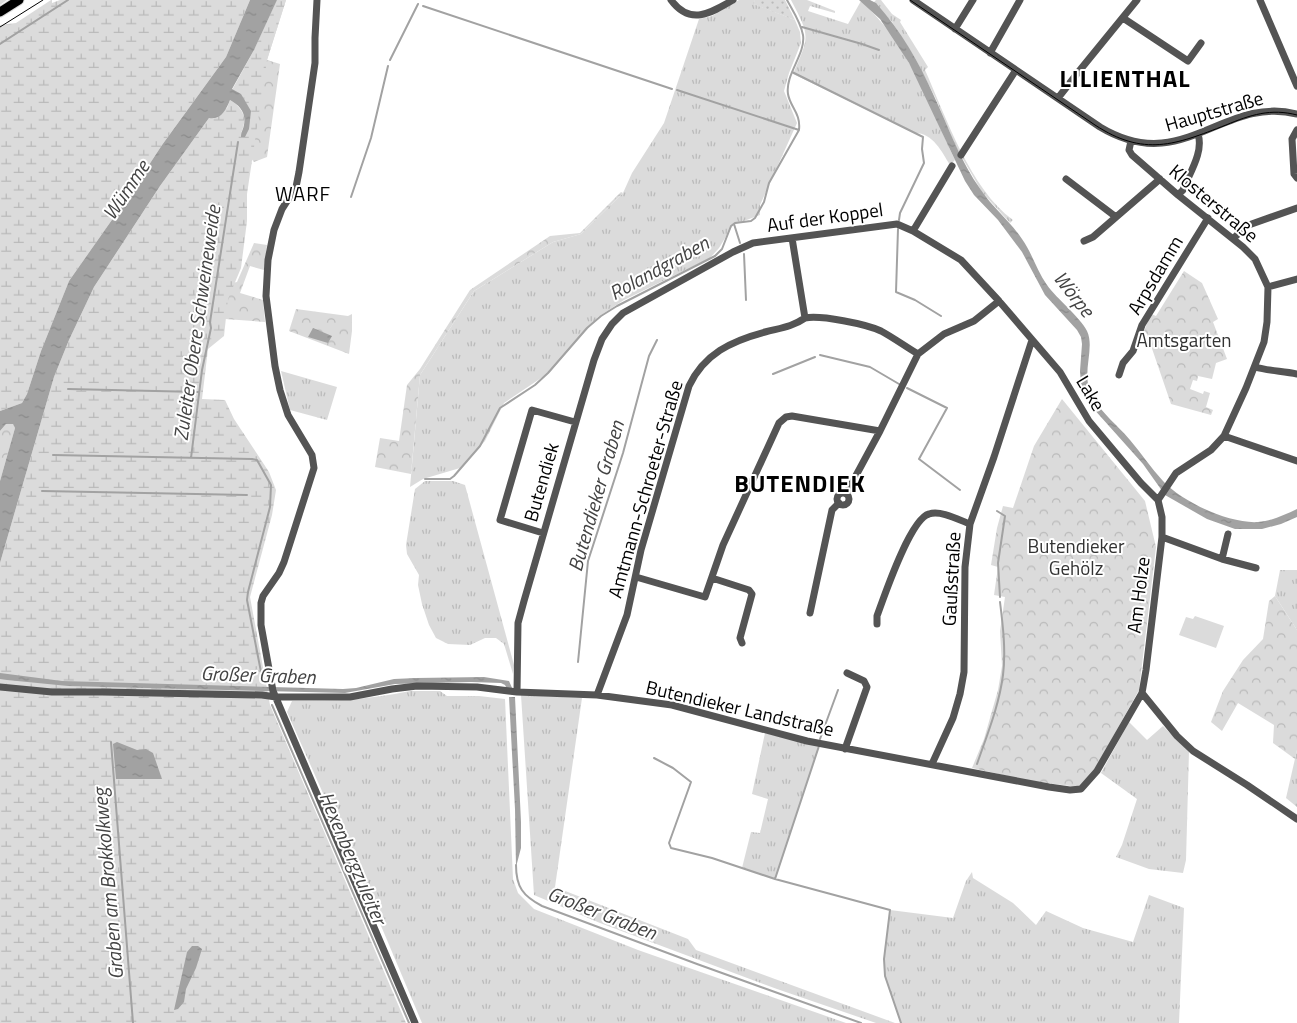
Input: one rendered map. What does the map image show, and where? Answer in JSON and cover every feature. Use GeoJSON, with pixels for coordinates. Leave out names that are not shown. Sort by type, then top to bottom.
{"type":"FeatureCollection","features":[{"type":"Feature","properties":{"kind":"main road"},"geometry":{"type":"LineString","coordinates":[[0,12],[19,0]]}},
{"type":"Feature","properties":{"kind":"street"},"geometry":{"type":"LineString","coordinates":[[317,0],[314,38],[315,64],[299,172],[296,187],[282,209],[274,230],[268,260],[267,305],[280,390],[288,415],[312,454],[314,468],[284,562],[279,573],[263,596],[261,603],[261,625],[274,691],[415,1023]]}},
{"type":"Feature","properties":{"kind":"street"},"geometry":{"type":"LineString","coordinates":[[671,0],[688,14],[699,16],[709,14],[733,0]]}},
{"type":"Feature","properties":{"kind":"street","name":"Hauptstraße"},"geometry":{"type":"LineString","coordinates":[[912,0],[1106,130],[1131,141],[1148,144],[1162,143],[1198,134],[1255,113],[1275,111],[1297,114]]}},
{"type":"Feature","properties":{"kind":"street"},"geometry":{"type":"LineString","coordinates":[[955,29],[972,0]]}},
{"type":"Feature","properties":{"kind":"street"},"geometry":{"type":"LineString","coordinates":[[990,52],[1020,0]]}},
{"type":"Feature","properties":{"kind":"street"},"geometry":{"type":"LineString","coordinates":[[1058,98],[1137,0]]}},
{"type":"Feature","properties":{"kind":"street"},"geometry":{"type":"LineString","coordinates":[[1260,0],[1297,86]]}},
{"type":"Feature","properties":{"kind":"street"},"geometry":{"type":"LineString","coordinates":[[1122,18],[1188,61],[1201,43]]}},
{"type":"Feature","properties":{"kind":"street"},"geometry":{"type":"LineString","coordinates":[[962,155],[1016,70]]}},
{"type":"Feature","properties":{"kind":"street"},"geometry":{"type":"LineString","coordinates":[[1297,130],[1292,138],[1294,174],[1297,178]]}},
{"type":"Feature","properties":{"kind":"street"},"geometry":{"type":"LineString","coordinates":[[1178,195],[1183,190],[1199,149],[1198,134]]}},
{"type":"Feature","properties":{"kind":"street","name":"Klosterstraße"},"geometry":{"type":"LineString","coordinates":[[1131,141],[1129,148],[1132,155],[1255,259],[1268,286],[1266,331],[1255,367],[1224,436],[1211,450],[1176,473],[1160,497]]}},
{"type":"Feature","properties":{"kind":"street"},"geometry":{"type":"LineString","coordinates":[[913,231],[952,166]]}},
{"type":"Feature","properties":{"kind":"street"},"geometry":{"type":"LineString","coordinates":[[1066,179],[1116,218]]}},
{"type":"Feature","properties":{"kind":"street"},"geometry":{"type":"LineString","coordinates":[[1084,241],[1093,237],[1160,179]]}},
{"type":"Feature","properties":{"kind":"street"},"geometry":{"type":"LineString","coordinates":[[1233,239],[1246,226],[1297,208]]}},
{"type":"Feature","properties":{"kind":"street","name":"Arpsdamm"},"geometry":{"type":"LineString","coordinates":[[1119,376],[1123,363],[1133,350],[1142,325],[1208,218]]}},
{"type":"Feature","properties":{"kind":"street","name":"Auf der Koppel"},"geometry":{"type":"LineString","coordinates":[[643,301],[742,247],[754,243],[897,224],[913,231],[961,260],[999,301]]}},
{"type":"Feature","properties":{"kind":"street"},"geometry":{"type":"LineString","coordinates":[[792,238],[805,318],[815,316],[867,326],[880,331],[918,354]]}},
{"type":"Feature","properties":{"kind":"street"},"geometry":{"type":"LineString","coordinates":[[1268,286],[1297,279]]}},
{"type":"Feature","properties":{"kind":"street","name":"Butendiek"},"geometry":{"type":"LineString","coordinates":[[518,692],[518,624],[575,422],[602,339],[612,324],[623,313],[643,301]]}},
{"type":"Feature","properties":{"kind":"street"},"geometry":{"type":"LineString","coordinates":[[810,613],[832,510],[839,503],[839,495],[846,494],[918,354],[944,334],[974,321],[999,301]]}},
{"type":"Feature","properties":{"kind":"street","name":"Lake"},"geometry":{"type":"LineString","coordinates":[[999,301],[1060,372],[1088,421],[1141,483],[1160,497]]}},
{"type":"Feature","properties":{"kind":"street","name":"Amtmann-Schroeter-Straße"},"geometry":{"type":"LineString","coordinates":[[597,695],[627,615],[641,550],[689,386],[696,371],[710,356],[725,347],[762,333],[795,325],[805,318]]}},
{"type":"Feature","properties":{"kind":"street","name":"Gaußstraße"},"geometry":{"type":"LineString","coordinates":[[932,764],[953,718],[964,672],[965,567],[970,524],[1032,340]]}},
{"type":"Feature","properties":{"kind":"street"},"geometry":{"type":"LineString","coordinates":[[1255,367],[1297,374]]}},
{"type":"Feature","properties":{"kind":"street"},"geometry":{"type":"LineString","coordinates":[[543,533],[500,520],[532,410],[575,422]]}},
{"type":"Feature","properties":{"kind":"street"},"geometry":{"type":"LineString","coordinates":[[636,577],[705,597],[740,506],[779,423],[786,418],[792,416],[880,431]]}},
{"type":"Feature","properties":{"kind":"street"},"geometry":{"type":"LineString","coordinates":[[1224,436],[1297,460]]}},
{"type":"Feature","properties":{"kind":"street","name":"Am Holze"},"geometry":{"type":"LineString","coordinates":[[1142,694],[1162,537],[1160,497]]}},
{"type":"Feature","properties":{"kind":"street"},"geometry":{"type":"LineString","coordinates":[[877,624],[877,616],[892,574],[923,517],[930,513],[939,513],[970,524]]}},
{"type":"Feature","properties":{"kind":"street"},"geometry":{"type":"LineString","coordinates":[[1222,559],[1228,534]]}},
{"type":"Feature","properties":{"kind":"street"},"geometry":{"type":"LineString","coordinates":[[1162,537],[1222,559],[1256,568]]}},
{"type":"Feature","properties":{"kind":"street"},"geometry":{"type":"LineString","coordinates":[[712,578],[749,590],[752,594],[740,638],[742,643]]}},
{"type":"Feature","properties":{"kind":"street"},"geometry":{"type":"LineString","coordinates":[[846,749],[867,687],[864,681],[847,674]]}},
{"type":"Feature","properties":{"kind":"street","name":"Butendieker Landstraße"},"geometry":{"type":"LineString","coordinates":[[0,687],[52,692],[262,695],[274,691],[350,697],[417,686],[477,687],[518,692],[597,695],[672,705],[807,741],[1070,790],[1081,789],[1098,771],[1142,694]]}},
{"type":"Feature","properties":{"kind":"street"},"geometry":{"type":"LineString","coordinates":[[1142,694],[1177,736],[1193,751],[1297,819]]}},
{"type":"Feature","properties":{"kind":"green space"},"geometry":{"type":"Polygon","coordinates":[[[0,0],[52,0],[52,3],[60,0],[250,0],[226,57],[162,145],[69,281],[22,403],[0,411],[0,0]]]}},
{"type":"Feature","properties":{"kind":"green space"},"geometry":{"type":"Polygon","coordinates":[[[277,0],[286,0],[267,60],[280,64],[267,157],[254,162],[248,155],[254,50],[277,0]]]}},
{"type":"Feature","properties":{"kind":"green space"},"geometry":{"type":"Polygon","coordinates":[[[277,0],[286,0],[267,60],[247,194],[247,221],[241,268],[228,299],[224,336],[208,349],[202,399],[225,400],[234,419],[269,472],[276,490],[272,515],[250,597],[270,705],[406,1023],[0,1023],[0,563],[54,377],[94,287],[160,186],[209,118],[227,108],[230,100],[238,106],[243,114],[244,123],[241,133],[250,120],[232,90],[254,50],[277,0]]]}},
{"type":"Feature","properties":{"kind":"green space"},"geometry":{"type":"Polygon","coordinates":[[[739,0],[755,0],[754,4],[795,20],[800,32],[801,43],[784,91],[797,123],[760,205],[760,215],[733,225],[719,248],[710,258],[624,300],[598,317],[550,372],[504,403],[485,441],[460,468],[423,479],[410,487],[420,375],[474,291],[553,242],[581,234],[623,193],[632,173],[664,123],[699,19],[712,16],[739,0]]]}},
{"type":"Feature","properties":{"kind":"green space"},"geometry":{"type":"Polygon","coordinates":[[[755,0],[785,0],[795,20],[753,4],[755,0]]]}},
{"type":"Feature","properties":{"kind":"green space"},"geometry":{"type":"Polygon","coordinates":[[[791,0],[807,0],[835,11],[835,13],[810,6],[808,11],[848,24],[861,1],[892,36],[905,55],[955,160],[950,165],[936,144],[927,136],[915,133],[793,74],[806,37],[802,22],[791,0]]]}},
{"type":"Feature","properties":{"kind":"green space"},"geometry":{"type":"Polygon","coordinates":[[[876,0],[881,0],[892,14],[901,20],[900,22],[928,67],[925,70],[961,151],[984,190],[998,207],[1013,220],[1010,223],[982,192],[956,147],[935,97],[915,58],[892,22],[873,3],[876,0]]]}},
{"type":"Feature","properties":{"kind":"green space"},"geometry":{"type":"Polygon","coordinates":[[[621,192],[623,193],[581,234],[553,242],[474,291],[420,375],[411,474],[375,467],[380,438],[399,441],[407,385],[420,369],[470,290],[550,236],[580,233],[621,192]]]}},
{"type":"Feature","properties":{"kind":"green space"},"geometry":{"type":"Polygon","coordinates":[[[254,243],[267,245],[264,270],[250,266],[240,293],[263,300],[265,322],[212,318],[218,286],[237,282],[254,243]]]}},
{"type":"Feature","properties":{"kind":"green space","name":"Amtsgarten"},"geometry":{"type":"Polygon","coordinates":[[[1184,271],[1202,283],[1218,319],[1213,322],[1227,359],[1216,363],[1212,379],[1198,376],[1197,381],[1193,380],[1190,389],[1203,394],[1204,391],[1210,393],[1206,407],[1213,410],[1211,415],[1171,404],[1147,334],[1144,331],[1151,314],[1156,316],[1184,271]]]}},
{"type":"Feature","properties":{"kind":"green space"},"geometry":{"type":"Polygon","coordinates":[[[296,309],[348,316],[352,314],[349,354],[289,331],[296,309]]]}},
{"type":"Feature","properties":{"kind":"green space"},"geometry":{"type":"Polygon","coordinates":[[[281,371],[337,387],[327,420],[290,410],[281,371]]]}},
{"type":"Feature","properties":{"kind":"green space","name":"Butendieker Gehölz"},"geometry":{"type":"Polygon","coordinates":[[[1062,399],[1145,501],[1156,547],[1139,690],[1095,769],[1079,787],[1030,781],[972,768],[984,739],[998,690],[1002,666],[1000,631],[1005,597],[994,595],[998,567],[991,565],[997,528],[1003,506],[1013,508],[1034,446],[1062,399]]]}},
{"type":"Feature","properties":{"kind":"green space"},"geometry":{"type":"Polygon","coordinates":[[[13,423],[15,428],[0,481],[0,431],[6,424],[13,423]]]}},
{"type":"Feature","properties":{"kind":"green space"},"geometry":{"type":"Polygon","coordinates":[[[425,481],[453,481],[465,485],[514,665],[513,674],[504,644],[496,638],[485,638],[470,645],[448,644],[436,638],[429,625],[418,585],[419,575],[407,554],[406,545],[415,489],[425,481]]]}},
{"type":"Feature","properties":{"kind":"green space"},"geometry":{"type":"Polygon","coordinates":[[[1280,570],[1297,570],[1297,630],[1275,596],[1280,570]]]}},
{"type":"Feature","properties":{"kind":"green space"},"geometry":{"type":"Polygon","coordinates":[[[1275,596],[1297,630],[1297,750],[1295,759],[1273,743],[1274,725],[1238,703],[1222,731],[1211,722],[1223,691],[1243,660],[1263,639],[1269,601],[1275,596]]]}},
{"type":"Feature","properties":{"kind":"green space"},"geometry":{"type":"Polygon","coordinates":[[[1195,616],[1224,626],[1216,648],[1179,635],[1186,617],[1193,619],[1195,616]]]}},
{"type":"Feature","properties":{"kind":"green space"},"geometry":{"type":"Polygon","coordinates":[[[410,691],[440,691],[447,696],[479,696],[505,699],[513,879],[518,893],[534,909],[638,950],[846,1023],[422,1023],[287,712],[292,701],[351,699],[410,691]]]}},
{"type":"Feature","properties":{"kind":"green space"},"geometry":{"type":"Polygon","coordinates":[[[521,695],[582,698],[555,887],[688,939],[696,950],[895,1023],[876,1023],[777,989],[600,923],[534,895],[521,695]]]}},
{"type":"Feature","properties":{"kind":"green space"},"geometry":{"type":"Polygon","coordinates":[[[1129,722],[1147,740],[1163,726],[1189,752],[1186,860],[1183,873],[1149,869],[1116,857],[1122,845],[1137,799],[1101,773],[1129,722]]]}},
{"type":"Feature","properties":{"kind":"green space"},"geometry":{"type":"Polygon","coordinates":[[[765,733],[819,746],[775,879],[742,868],[751,832],[760,833],[768,799],[752,794],[765,733]]]}},
{"type":"Feature","properties":{"kind":"green space"},"geometry":{"type":"Polygon","coordinates":[[[1297,750],[1297,807],[1286,798],[1297,750]]]}},
{"type":"Feature","properties":{"kind":"green space"},"geometry":{"type":"Polygon","coordinates":[[[972,872],[973,878],[1013,903],[1036,925],[1046,911],[1083,928],[1133,942],[1149,895],[1184,908],[1179,1023],[901,1023],[885,976],[884,959],[890,910],[953,918],[966,881],[972,872]]]}},
{"type":"Feature","properties":{"kind":"water"},"geometry":{"type":"Polygon","coordinates":[[[250,0],[277,0],[254,50],[232,89],[241,94],[251,111],[249,129],[245,137],[241,137],[244,125],[243,113],[230,100],[225,111],[220,116],[209,118],[160,186],[94,287],[54,377],[0,563],[0,481],[15,428],[13,424],[6,424],[0,431],[0,411],[22,403],[69,281],[162,145],[226,57],[250,0]]]}},
{"type":"Feature","properties":{"kind":"water"},"geometry":{"type":"Polygon","coordinates":[[[859,0],[870,0],[876,3],[909,47],[961,156],[974,179],[986,197],[1022,239],[1047,285],[1087,331],[1090,345],[1088,383],[1093,398],[1103,411],[1130,440],[1163,481],[1171,489],[1194,504],[1221,515],[1247,522],[1268,520],[1297,509],[1297,517],[1262,529],[1235,529],[1207,519],[1165,495],[1143,464],[1092,407],[1081,384],[1082,344],[1077,330],[1045,295],[1022,252],[998,220],[974,195],[965,181],[909,63],[880,19],[859,0]]]}},
{"type":"Feature","properties":{"kind":"water"},"geometry":{"type":"Polygon","coordinates":[[[313,328],[332,336],[328,343],[308,337],[313,328]]]}},
{"type":"Feature","properties":{"kind":"water"},"geometry":{"type":"Polygon","coordinates":[[[0,673],[62,681],[343,689],[356,688],[394,679],[484,677],[509,681],[513,690],[507,689],[501,683],[471,682],[395,684],[345,693],[68,686],[0,679],[0,673]]]}},
{"type":"Feature","properties":{"kind":"water"},"geometry":{"type":"Polygon","coordinates":[[[509,697],[515,697],[521,822],[521,848],[516,867],[515,809],[509,697]]]}},
{"type":"Feature","properties":{"kind":"water"},"geometry":{"type":"Polygon","coordinates":[[[117,742],[137,750],[146,749],[153,753],[162,779],[116,779],[113,744],[117,742]]]}},
{"type":"Feature","properties":{"kind":"water"},"geometry":{"type":"Polygon","coordinates":[[[192,946],[198,946],[202,949],[186,989],[184,1002],[178,1009],[174,1010],[187,952],[192,946]]]}},
{"type":"Feature","properties":{"kind":"pier"},"geometry":{"type":"Polygon","coordinates":[[[7,0],[51,0],[16,23],[0,25],[0,5],[7,0]]]}},
{"type":"Feature","properties":{"kind":"waterway"},"geometry":{"type":"LineString","coordinates":[[0,44],[68,0]]}},
{"type":"Feature","properties":{"kind":"waterway","name":"Rolandgraben"},"geometry":{"type":"LineString","coordinates":[[425,479],[450,479],[454,476],[480,446],[500,408],[535,385],[548,373],[587,328],[601,316],[715,256],[722,249],[731,226],[735,223],[751,221],[755,218],[764,202],[769,183],[799,130],[797,115],[789,99],[788,87],[802,49],[803,35],[799,22],[787,0]]}},
{"type":"Feature","properties":{"kind":"waterway"},"geometry":{"type":"LineString","coordinates":[[390,60],[418,4]]}},
{"type":"Feature","properties":{"kind":"waterway"},"geometry":{"type":"LineString","coordinates":[[423,6],[672,89]]}},
{"type":"Feature","properties":{"kind":"waterway"},"geometry":{"type":"LineString","coordinates":[[802,27],[879,50]]}},
{"type":"Feature","properties":{"kind":"waterway"},"geometry":{"type":"LineString","coordinates":[[351,197],[371,138],[388,66]]}},
{"type":"Feature","properties":{"kind":"waterway"},"geometry":{"type":"LineString","coordinates":[[792,72],[923,137],[924,163],[900,213],[899,220]]}},
{"type":"Feature","properties":{"kind":"waterway"},"geometry":{"type":"LineString","coordinates":[[677,90],[799,130]]}},
{"type":"Feature","properties":{"kind":"waterway","name":"Zuleiter Obere Schweineweide"},"geometry":{"type":"LineString","coordinates":[[191,458],[202,370],[211,328],[210,322],[238,142]]}},
{"type":"Feature","properties":{"kind":"waterway"},"geometry":{"type":"LineString","coordinates":[[734,224],[740,243]]}},
{"type":"Feature","properties":{"kind":"waterway"},"geometry":{"type":"LineString","coordinates":[[898,229],[896,292],[915,300],[941,316]]}},
{"type":"Feature","properties":{"kind":"waterway"},"geometry":{"type":"LineString","coordinates":[[744,254],[746,300]]}},
{"type":"Feature","properties":{"kind":"waterway","name":"Butendieker Graben"},"geometry":{"type":"LineString","coordinates":[[578,662],[588,561],[623,453],[649,356],[657,340]]}},
{"type":"Feature","properties":{"kind":"waterway"},"geometry":{"type":"LineString","coordinates":[[820,355],[870,367],[899,384]]}},
{"type":"Feature","properties":{"kind":"waterway"},"geometry":{"type":"LineString","coordinates":[[773,374],[815,357]]}},
{"type":"Feature","properties":{"kind":"waterway"},"geometry":{"type":"LineString","coordinates":[[907,388],[947,408],[919,459],[960,490]]}},
{"type":"Feature","properties":{"kind":"waterway"},"geometry":{"type":"LineString","coordinates":[[68,389],[199,392]]}},
{"type":"Feature","properties":{"kind":"waterway","name":"Zuleiter Obere Schweineweide"},"geometry":{"type":"LineString","coordinates":[[53,455],[257,460],[271,485],[270,507],[247,600],[262,677]]}},
{"type":"Feature","properties":{"kind":"waterway"},"geometry":{"type":"LineString","coordinates":[[42,491],[247,495]]}},
{"type":"Feature","properties":{"kind":"waterway"},"geometry":{"type":"LineString","coordinates":[[997,511],[1005,516],[998,563],[1000,597]]}},
{"type":"Feature","properties":{"kind":"waterway"},"geometry":{"type":"LineString","coordinates":[[977,764],[996,709],[1003,675],[1004,648],[1000,602]]}},
{"type":"Feature","properties":{"kind":"waterway"},"geometry":{"type":"LineString","coordinates":[[820,739],[838,690]]}},
{"type":"Feature","properties":{"kind":"waterway","name":"Hexenbergzuleiter"},"geometry":{"type":"LineString","coordinates":[[272,705],[409,1023]]}},
{"type":"Feature","properties":{"kind":"waterway","name":"Graben am Brokkolkweg"},"geometry":{"type":"LineString","coordinates":[[111,742],[133,1023]]}},
{"type":"Feature","properties":{"kind":"waterway"},"geometry":{"type":"LineString","coordinates":[[654,758],[673,768],[691,782],[669,843],[671,848],[712,858],[775,879],[819,746]]}},
{"type":"Feature","properties":{"kind":"waterway","name":"Großer Graben"},"geometry":{"type":"LineString","coordinates":[[516,865],[517,879],[522,890],[542,906],[861,1023]]}},
{"type":"Feature","properties":{"kind":"waterway"},"geometry":{"type":"LineString","coordinates":[[775,879],[890,910],[884,959],[885,976],[901,1023]]}},
{"type":"Feature","properties":{"kind":"tram line"},"geometry":{"type":"LineString","coordinates":[[0,27],[43,0]]}},
{"type":"Feature","properties":{"kind":"tram line"},"geometry":{"type":"LineString","coordinates":[[910,0],[1095,125],[1129,141],[1145,144],[1175,142],[1244,118],[1269,112],[1297,115]]}},
{"type":"Feature","properties":{"kind":"district","name":"LILIENTHAL"},"geometry":{"type":"Point","coordinates":[1125,79]}},
{"type":"Feature","properties":{"kind":"district","name":"WARF"},"geometry":{"type":"Point","coordinates":[303,194]}},
{"type":"Feature","properties":{"kind":"district","name":"BUTENDIEK"},"geometry":{"type":"Point","coordinates":[800,484]}},
{"type":"Feature","properties":{"kind":"water label","name":"Wümme"},"geometry":{"type":"Point","coordinates":[126,190]}},
{"type":"Feature","properties":{"kind":"water label","name":"Wörpe"},"geometry":{"type":"Point","coordinates":[1074,294]}}]}
